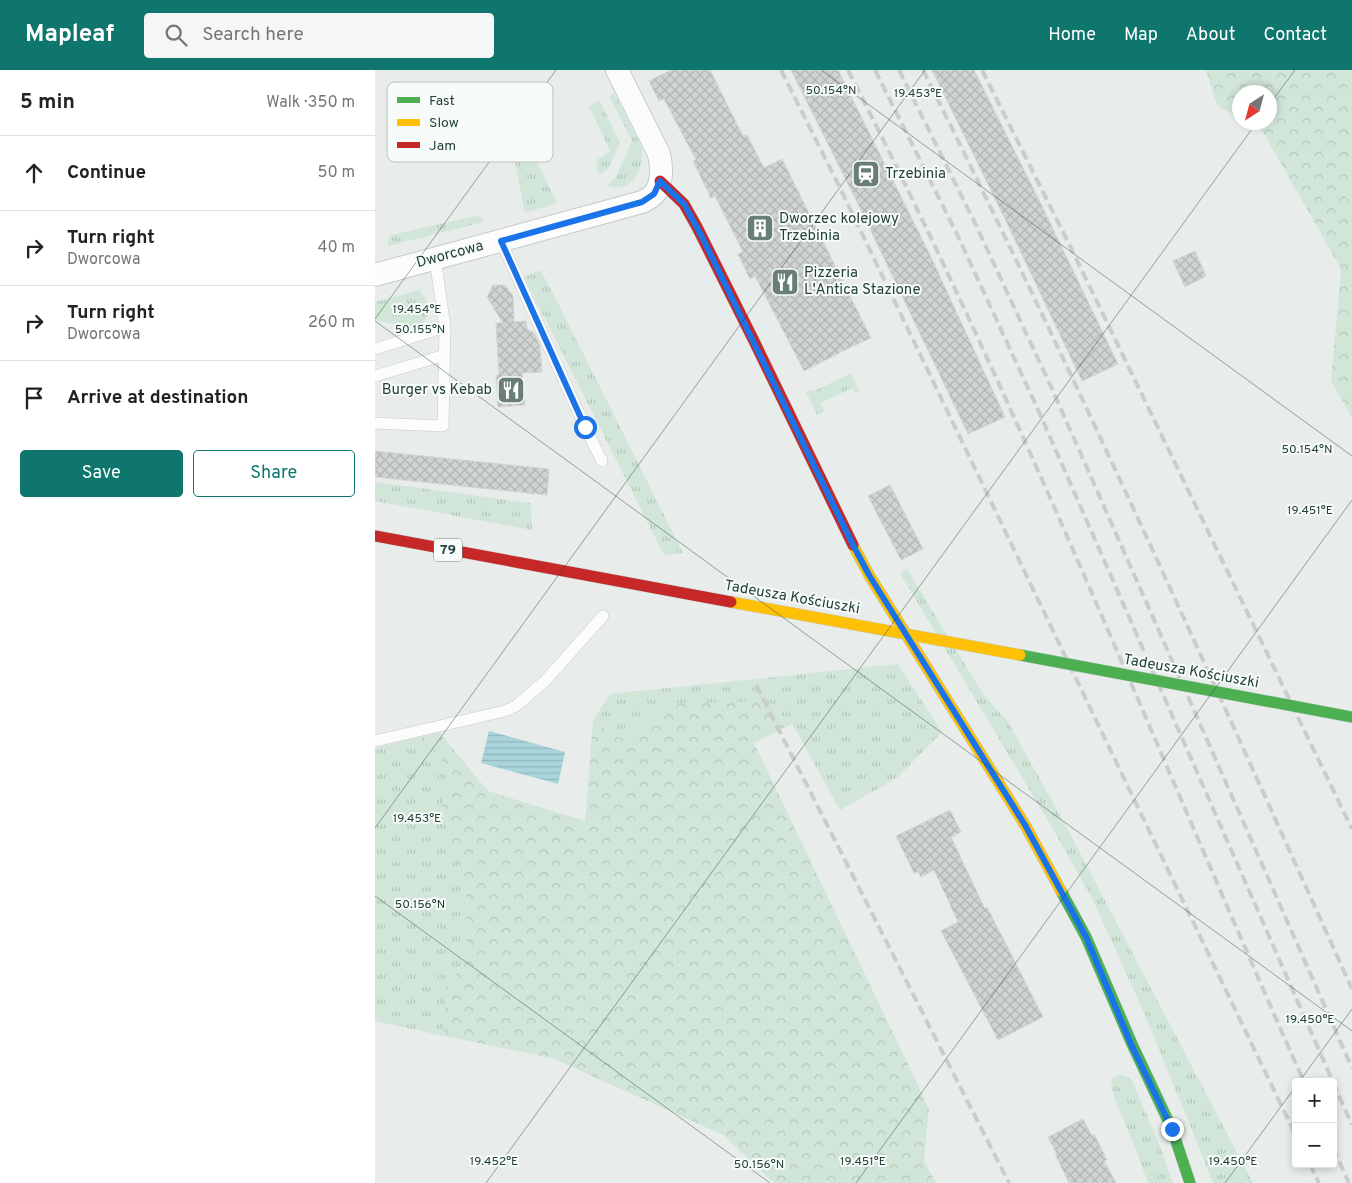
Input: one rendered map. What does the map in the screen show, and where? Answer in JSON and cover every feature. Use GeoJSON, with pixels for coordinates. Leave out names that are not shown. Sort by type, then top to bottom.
{"type":"FeatureCollection","features":[{"type":"Feature","properties":{"kind":"street"},"geometry":{"type":"LineString","coordinates":[[617,70],[659,154],[662,167],[660,181],[684,204],[702,237],[869,575],[1025,825],[1086,937],[1131,1044],[1172,1129],[1191,1183]]}},
{"type":"Feature","properties":{"kind":"street","name":"Dworcowa"},"geometry":{"type":"LineString","coordinates":[[375,275],[642,202],[654,194],[660,181]]}},
{"type":"Feature","properties":{"kind":"street","name":"Tadeusza Kościuszki"},"geometry":{"type":"LineString","coordinates":[[375,536],[1352,717]]}},
{"type":"Feature","properties":{"kind":"lane"},"geometry":{"type":"LineString","coordinates":[[501,241],[602,461]]}},
{"type":"Feature","properties":{"kind":"lane"},"geometry":{"type":"LineString","coordinates":[[375,422],[443,426],[445,327],[435,259]]}},
{"type":"Feature","properties":{"kind":"lane"},"geometry":{"type":"LineString","coordinates":[[375,349],[445,327]]}},
{"type":"Feature","properties":{"kind":"lane"},"geometry":{"type":"LineString","coordinates":[[375,339],[405,340]]}},
{"type":"Feature","properties":{"kind":"lane"},"geometry":{"type":"LineString","coordinates":[[375,376],[445,355]]}},
{"type":"Feature","properties":{"kind":"lane"},"geometry":{"type":"LineString","coordinates":[[375,741],[505,711],[516,706],[545,680],[603,616]]}},
{"type":"Feature","properties":{"kind":"green space"},"geometry":{"type":"Polygon","coordinates":[[[1206,70],[1352,70],[1352,418],[1331,381],[1341,269],[1263,132],[1259,130],[1277,130],[1277,85],[1232,85],[1232,114],[1217,105],[1206,70]]]}},
{"type":"Feature","properties":{"kind":"green space"},"geometry":{"type":"Polygon","coordinates":[[[614,93],[642,148],[639,171],[635,178],[623,187],[607,185],[616,177],[632,141],[609,96],[614,93]]]}},
{"type":"Feature","properties":{"kind":"green space"},"geometry":{"type":"Polygon","coordinates":[[[600,101],[620,143],[608,169],[599,175],[596,165],[598,159],[610,151],[589,106],[600,101]]]}},
{"type":"Feature","properties":{"kind":"green space"},"geometry":{"type":"Polygon","coordinates":[[[515,162],[537,162],[556,201],[555,204],[527,212],[524,210],[515,162]]]}},
{"type":"Feature","properties":{"kind":"green space"},"geometry":{"type":"Polygon","coordinates":[[[475,216],[481,218],[484,222],[388,246],[388,240],[391,235],[475,216]]]}},
{"type":"Feature","properties":{"kind":"green space"},"geometry":{"type":"Polygon","coordinates":[[[540,270],[683,553],[664,555],[524,277],[540,270]]]}},
{"type":"Feature","properties":{"kind":"green space"},"geometry":{"type":"Polygon","coordinates":[[[419,290],[429,308],[423,323],[411,326],[375,321],[375,302],[419,290]]]}},
{"type":"Feature","properties":{"kind":"green space"},"geometry":{"type":"Polygon","coordinates":[[[851,373],[859,391],[855,393],[852,388],[821,403],[824,411],[817,415],[806,392],[811,390],[812,392],[851,373]]]}},
{"type":"Feature","properties":{"kind":"green space"},"geometry":{"type":"Polygon","coordinates":[[[375,482],[531,503],[532,530],[375,501],[375,482]]]}},
{"type":"Feature","properties":{"kind":"green space"},"geometry":{"type":"Polygon","coordinates":[[[907,569],[983,694],[1009,723],[1068,830],[1253,1183],[1213,1183],[1141,1006],[1092,898],[900,573],[907,569]]]}},
{"type":"Feature","properties":{"kind":"green space"},"geometry":{"type":"Polygon","coordinates":[[[898,664],[942,732],[897,778],[840,810],[792,724],[762,701],[659,718],[618,738],[593,720],[610,694],[898,664]]]}},
{"type":"Feature","properties":{"kind":"green space"},"geometry":{"type":"Polygon","coordinates":[[[762,701],[792,724],[754,743],[929,1108],[924,1161],[936,1183],[774,1183],[723,1135],[552,1058],[444,1036],[446,988],[467,958],[466,893],[441,808],[447,791],[455,778],[423,736],[439,732],[488,791],[585,821],[593,720],[618,738],[658,718],[662,704],[762,701]]]}},
{"type":"Feature","properties":{"kind":"green space"},"geometry":{"type":"Polygon","coordinates":[[[423,736],[455,778],[447,791],[441,808],[466,893],[467,958],[446,988],[444,1036],[375,1021],[375,748],[423,736]]]}},
{"type":"Feature","properties":{"kind":"green space"},"geometry":{"type":"Polygon","coordinates":[[[1118,1075],[1124,1075],[1132,1080],[1173,1183],[1148,1183],[1116,1102],[1111,1083],[1113,1078],[1118,1075]]]}},
{"type":"Feature","properties":{"kind":"water"},"geometry":{"type":"Polygon","coordinates":[[[489,731],[565,752],[558,784],[481,763],[489,731]]]}},
{"type":"Feature","properties":{"kind":"building","name":"Dworzec kolejowy Trzebinia"},"geometry":{"type":"Polygon","coordinates":[[[671,70],[710,70],[743,136],[747,135],[764,168],[782,159],[871,338],[804,371],[755,276],[750,279],[738,254],[743,252],[715,196],[711,198],[693,161],[696,160],[664,99],[659,101],[649,81],[671,70]]]}},
{"type":"Feature","properties":{"kind":"building"},"geometry":{"type":"Polygon","coordinates":[[[791,70],[838,70],[930,255],[1005,417],[968,434],[859,206],[791,70]]]}},
{"type":"Feature","properties":{"kind":"building"},"geometry":{"type":"Polygon","coordinates":[[[932,70],[974,70],[1118,364],[1082,381],[932,70]]]}},
{"type":"Feature","properties":{"kind":"building"},"geometry":{"type":"Polygon","coordinates":[[[1195,251],[1206,276],[1185,287],[1173,261],[1195,251]]]}},
{"type":"Feature","properties":{"kind":"building"},"geometry":{"type":"Polygon","coordinates":[[[493,285],[505,285],[513,296],[514,322],[526,321],[527,329],[534,333],[540,346],[542,372],[522,373],[525,405],[498,407],[496,375],[499,375],[496,323],[503,323],[487,297],[493,285]]]}},
{"type":"Feature","properties":{"kind":"building"},"geometry":{"type":"Polygon","coordinates":[[[375,451],[549,469],[547,495],[375,477],[375,451]]]}},
{"type":"Feature","properties":{"kind":"building"},"geometry":{"type":"Polygon","coordinates":[[[890,485],[923,549],[901,560],[868,496],[890,485]]]}},
{"type":"Feature","properties":{"kind":"building"},"geometry":{"type":"Polygon","coordinates":[[[950,810],[961,832],[951,837],[985,909],[987,907],[1043,1017],[998,1040],[941,931],[958,922],[934,870],[921,877],[918,872],[914,873],[896,836],[950,810]]]}},
{"type":"Feature","properties":{"kind":"building"},"geometry":{"type":"Polygon","coordinates":[[[1083,1119],[1092,1136],[1094,1134],[1107,1160],[1104,1161],[1116,1183],[1069,1183],[1048,1137],[1083,1119]]]}},
{"type":"Feature","properties":{"kind":"railway"},"geometry":{"type":"LineString","coordinates":[[781,70],[842,192],[1292,1128]]}},
{"type":"Feature","properties":{"kind":"railway"},"geometry":{"type":"LineString","coordinates":[[848,70],[910,194],[1027,446],[1302,1078]]}},
{"type":"Feature","properties":{"kind":"railway"},"geometry":{"type":"LineString","coordinates":[[875,70],[956,232],[1039,412],[1331,1078]]}},
{"type":"Feature","properties":{"kind":"railway"},"geometry":{"type":"LineString","coordinates":[[899,70],[975,223],[1053,391],[1352,1068]]}},
{"type":"Feature","properties":{"kind":"railway"},"geometry":{"type":"LineString","coordinates":[[923,70],[1088,412],[1195,642],[1352,989]]}},
{"type":"Feature","properties":{"kind":"railway"},"geometry":{"type":"LineString","coordinates":[[982,70],[1072,250],[1352,829]]}},
{"type":"Feature","properties":{"kind":"railway"},"geometry":{"type":"LineString","coordinates":[[756,685],[1009,1183]]}},
{"type":"Feature","properties":{"kind":"railway"},"geometry":{"type":"LineString","coordinates":[[1337,1091],[1352,1125]]}},
{"type":"Feature","properties":{"kind":"railway"},"geometry":{"type":"LineString","coordinates":[[1337,1157],[1349,1183]]}},
{"type":"Feature","properties":{"kind":"railway"},"geometry":{"type":"LineString","coordinates":[[1312,1168],[1319,1183]]}},
{"type":"Feature","properties":{"kind":"traffic: fast"},"geometry":{"type":"LineString","coordinates":[[1020,655],[1352,717]]}},
{"type":"Feature","properties":{"kind":"traffic: fast"},"geometry":{"type":"LineString","coordinates":[[1061,891],[1086,937],[1132,1044],[1172,1129],[1190,1183]]}},
{"type":"Feature","properties":{"kind":"traffic: slow"},"geometry":{"type":"LineString","coordinates":[[853,545],[869,575],[1025,825],[1061,891]]}},
{"type":"Feature","properties":{"kind":"traffic: slow"},"geometry":{"type":"LineString","coordinates":[[731,602],[1020,655]]}},
{"type":"Feature","properties":{"kind":"traffic: jam"},"geometry":{"type":"LineString","coordinates":[[660,181],[684,204],[697,227],[853,545]]}},
{"type":"Feature","properties":{"kind":"traffic: jam"},"geometry":{"type":"LineString","coordinates":[[375,536],[521,563]]}},
{"type":"Feature","properties":{"kind":"traffic: jam"},"geometry":{"type":"LineString","coordinates":[[521,563],[731,602]]}},
{"type":"Feature","properties":{"kind":"place","name":"Trzebinia"},"geometry":{"type":"Point","coordinates":[866,174]}},
{"type":"Feature","properties":{"kind":"place","name":"Dworzec kolejowy Trzebinia"},"geometry":{"type":"Point","coordinates":[760,228]}},
{"type":"Feature","properties":{"kind":"place","name":"Pizzeria L'Antica Stazione"},"geometry":{"type":"Point","coordinates":[785,282]}},
{"type":"Feature","properties":{"kind":"place","name":"Burger vs Kebab"},"geometry":{"type":"Point","coordinates":[511,390]}},
{"type":"Feature","properties":{"kind":"route"},"geometry":{"type":"LineString","coordinates":[[585,427],[501,241],[642,202],[654,194],[660,181],[684,204],[702,237],[869,575],[1025,825],[1086,937],[1131,1044],[1172,1129]]}}]}
